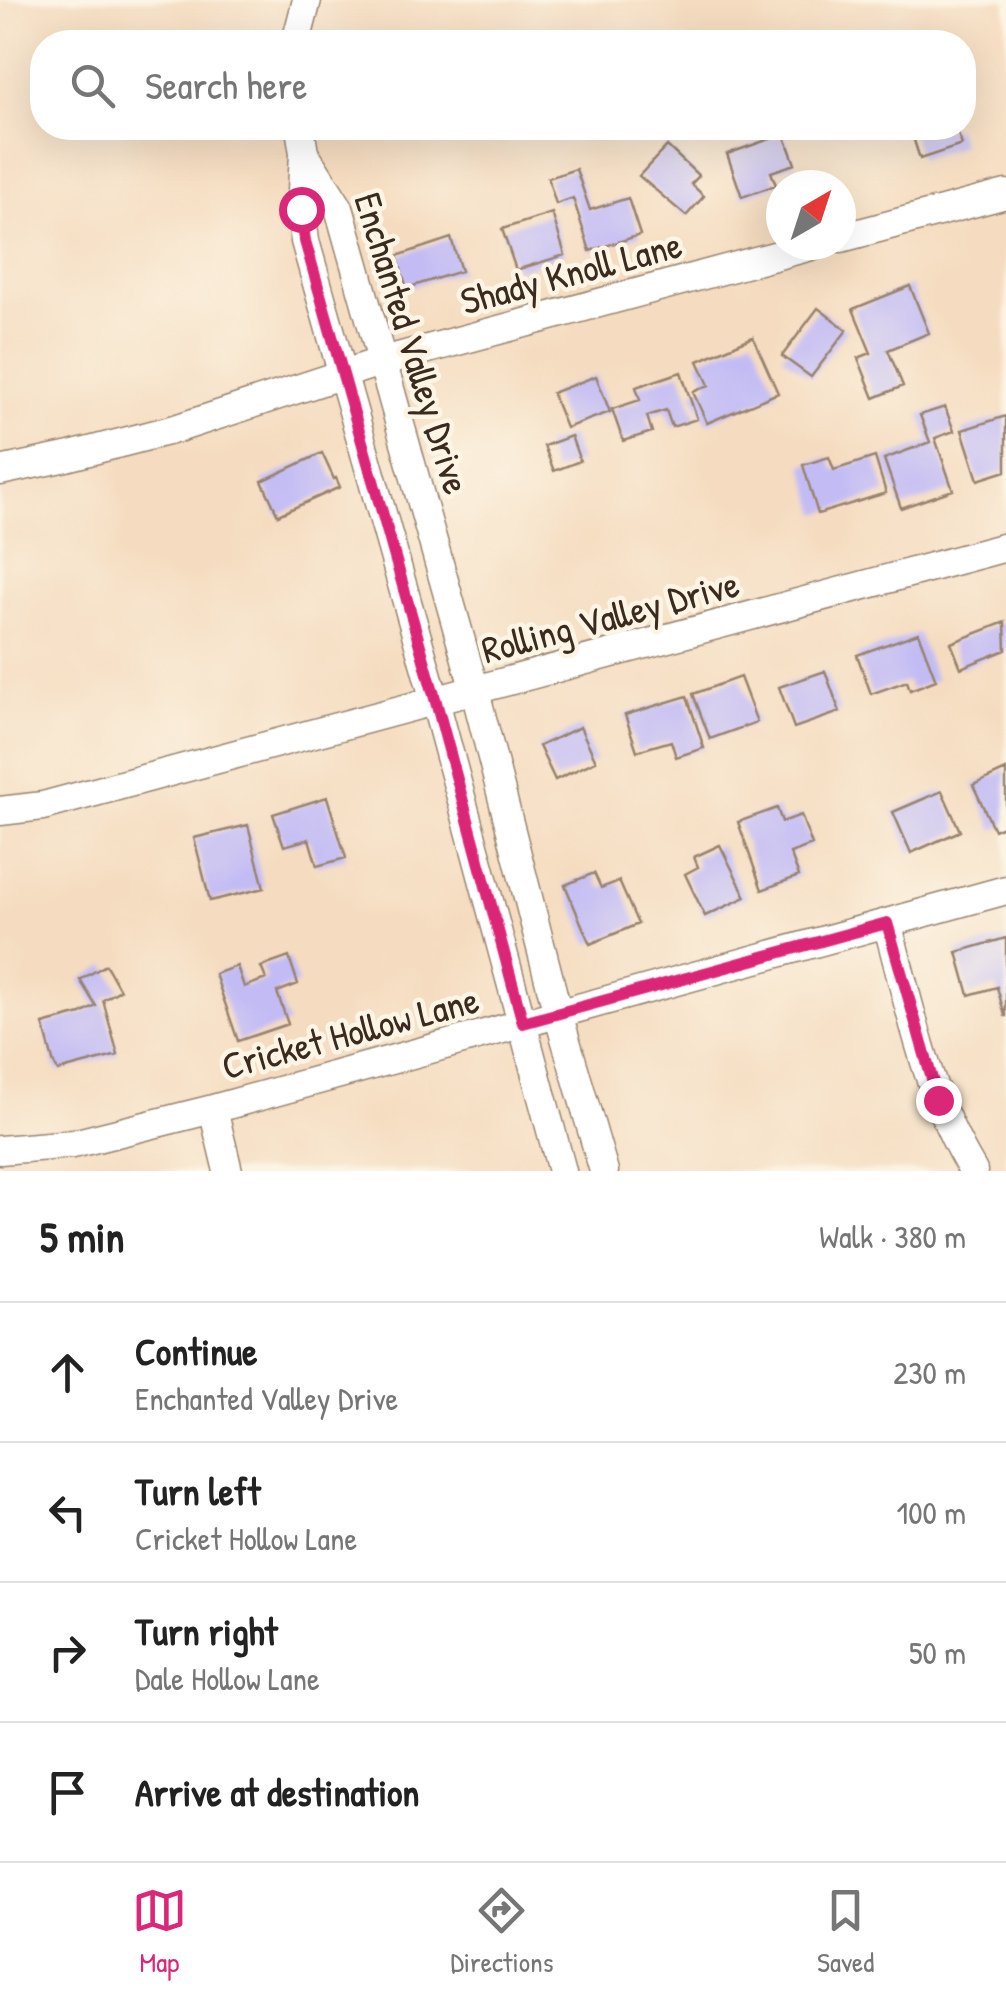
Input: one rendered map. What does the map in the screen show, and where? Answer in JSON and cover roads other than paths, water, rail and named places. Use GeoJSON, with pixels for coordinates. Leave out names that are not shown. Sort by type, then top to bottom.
{"type":"FeatureCollection","features":[{"type":"Feature","properties":{"kind":"street"},"geometry":{"type":"LineString","coordinates":[[299,30],[308,0]]}},
{"type":"Feature","properties":{"kind":"street","name":"Enchanted Valley Drive"},"geometry":{"type":"LineString","coordinates":[[302,140],[339,208],[604,1171]]}},
{"type":"Feature","properties":{"kind":"street","name":"Enchanted Valley Drive"},"geometry":{"type":"LineString","coordinates":[[302,140],[301,209],[305,241],[436,702],[562,1171]]}},
{"type":"Feature","properties":{"kind":"street"},"geometry":{"type":"LineString","coordinates":[[856,234],[1006,194]]}},
{"type":"Feature","properties":{"kind":"street","name":"Shady Knoll Lane"},"geometry":{"type":"LineString","coordinates":[[0,470],[175,429],[383,361],[766,258]]}},
{"type":"Feature","properties":{"kind":"street","name":"Rolling Valley Drive"},"geometry":{"type":"LineString","coordinates":[[0,811],[43,806],[1006,548]]}},
{"type":"Feature","properties":{"kind":"street","name":"Cricket Hollow Lane"},"geometry":{"type":"LineString","coordinates":[[0,1150],[73,1144],[213,1108],[1006,890]]}},
{"type":"Feature","properties":{"kind":"street"},"geometry":{"type":"LineString","coordinates":[[887,923],[938,1100],[974,1171]]}},
{"type":"Feature","properties":{"kind":"street"},"geometry":{"type":"LineString","coordinates":[[213,1108],[228,1171]]}}]}
